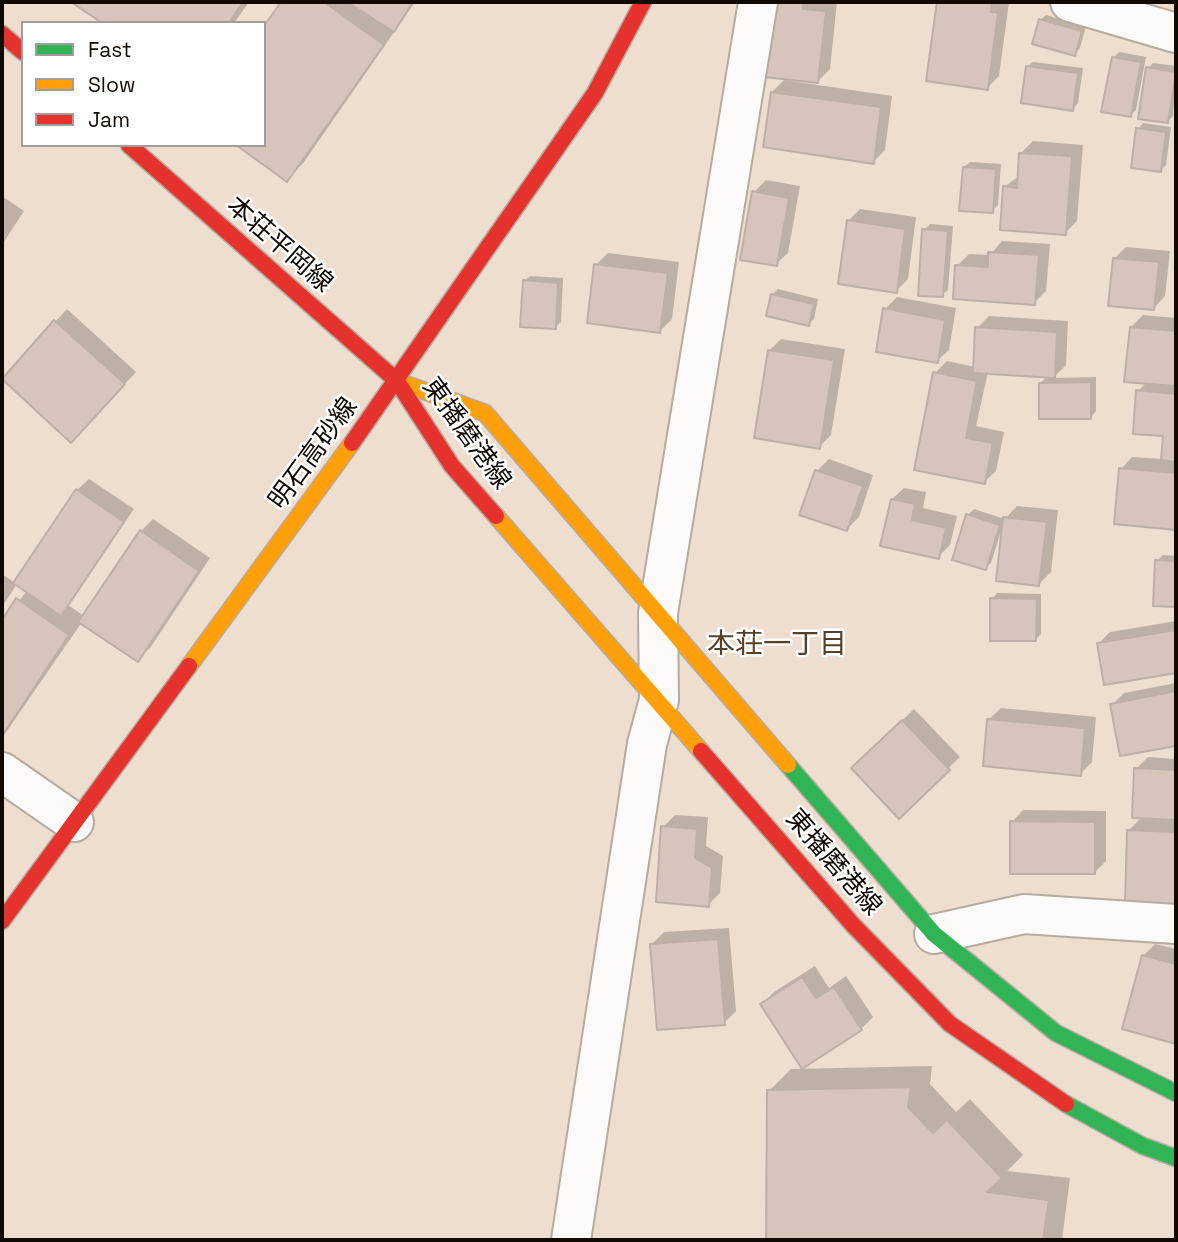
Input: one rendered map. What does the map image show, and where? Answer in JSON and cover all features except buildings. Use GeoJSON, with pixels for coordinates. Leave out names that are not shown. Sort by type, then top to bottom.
{"type":"FeatureCollection","features":[{"type":"Feature","properties":{"kind":"main road","name":"明石高砂線"},"geometry":{"type":"LineString","coordinates":[[2,920],[397,381],[595,93],[643,2]]}},
{"type":"Feature","properties":{"kind":"main road"},"geometry":{"type":"LineString","coordinates":[[2,34],[21,50]]}},
{"type":"Feature","properties":{"kind":"main road","name":"本荘平岡線"},"geometry":{"type":"LineString","coordinates":[[131,147],[397,381]]}},
{"type":"Feature","properties":{"kind":"main road","name":"東播磨港線"},"geometry":{"type":"LineString","coordinates":[[397,381],[485,413],[934,934],[1056,1033],[1176,1093]]}},
{"type":"Feature","properties":{"kind":"main road","name":"東播磨港線"},"geometry":{"type":"LineString","coordinates":[[397,381],[452,466],[853,925],[950,1024],[1067,1105],[1143,1146],[1176,1158]]}},
{"type":"Feature","properties":{"kind":"street"},"geometry":{"type":"LineString","coordinates":[[571,1240],[648,744],[659,700],[658,613],[758,2]]}},
{"type":"Feature","properties":{"kind":"street"},"geometry":{"type":"LineString","coordinates":[[1070,2],[1176,33]]}},
{"type":"Feature","properties":{"kind":"street"},"geometry":{"type":"LineString","coordinates":[[2,772],[74,822]]}},
{"type":"Feature","properties":{"kind":"street"},"geometry":{"type":"LineString","coordinates":[[934,934],[1024,914],[1176,924]]}},
{"type":"Feature","properties":{"kind":"traffic: fast"},"geometry":{"type":"LineString","coordinates":[[788,765],[934,934],[1056,1033],[1176,1093]]}},
{"type":"Feature","properties":{"kind":"traffic: fast"},"geometry":{"type":"LineString","coordinates":[[1066,1104],[1143,1146],[1176,1158]]}},
{"type":"Feature","properties":{"kind":"traffic: slow"},"geometry":{"type":"LineString","coordinates":[[397,381],[485,413],[788,765]]}},
{"type":"Feature","properties":{"kind":"traffic: slow"},"geometry":{"type":"LineString","coordinates":[[189,666],[352,443]]}},
{"type":"Feature","properties":{"kind":"traffic: slow"},"geometry":{"type":"LineString","coordinates":[[496,516],[701,751]]}},
{"type":"Feature","properties":{"kind":"traffic: jam"},"geometry":{"type":"LineString","coordinates":[[352,443],[595,93],[643,2]]}},
{"type":"Feature","properties":{"kind":"traffic: jam"},"geometry":{"type":"LineString","coordinates":[[2,34],[21,50]]}},
{"type":"Feature","properties":{"kind":"traffic: jam"},"geometry":{"type":"LineString","coordinates":[[131,147],[397,381],[452,466],[496,516]]}},
{"type":"Feature","properties":{"kind":"traffic: jam"},"geometry":{"type":"LineString","coordinates":[[2,921],[189,666]]}},
{"type":"Feature","properties":{"kind":"traffic: jam"},"geometry":{"type":"LineString","coordinates":[[701,751],[853,925],[950,1024],[1066,1104]]}},
{"type":"Feature","properties":{"kind":"district","name":"本荘一丁目"},"geometry":{"type":"Point","coordinates":[777,645]}}]}
